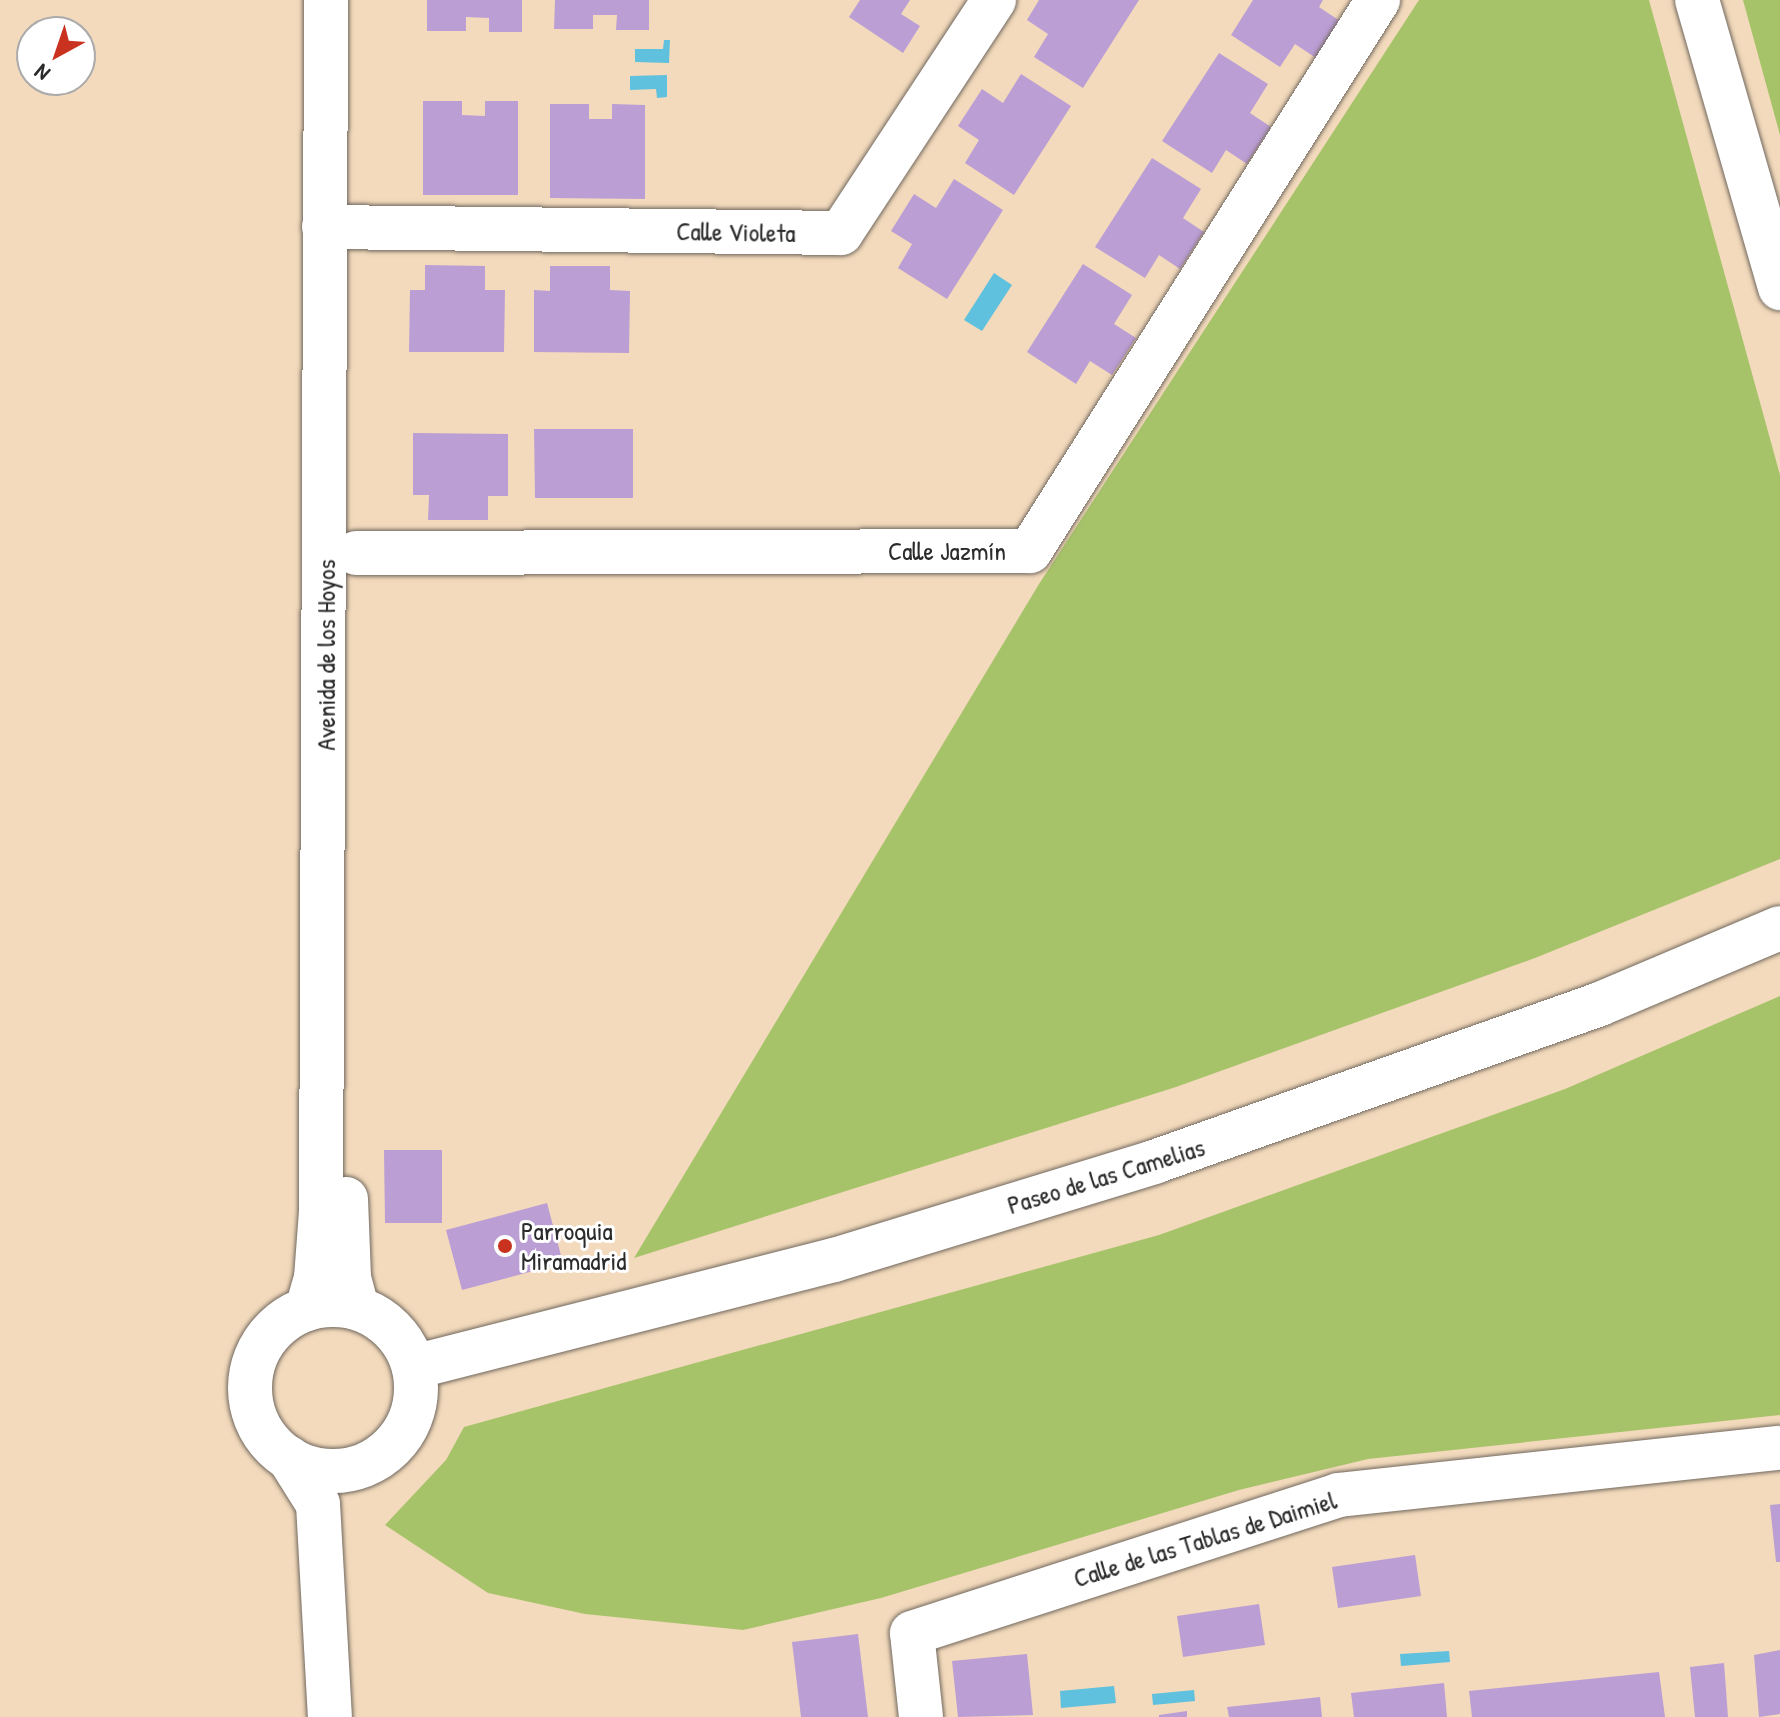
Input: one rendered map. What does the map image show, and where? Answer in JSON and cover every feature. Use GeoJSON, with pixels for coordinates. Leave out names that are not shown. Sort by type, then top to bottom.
{"type":"FeatureCollection","features":[{"type":"Feature","properties":{"kind":"street","name":"Avenida de los Hoyos"},"geometry":{"type":"LineString","coordinates":[[326,0],[356,553],[346,1212],[349,1278],[357,1308]]}},
{"type":"Feature","properties":{"kind":"street","name":"Avenida de los Hoyos"},"geometry":{"type":"LineString","coordinates":[[307,1309],[316,1278],[321,1211],[338,227],[351,0]]}},
{"type":"Feature","properties":{"kind":"street","name":"Calle Violeta"},"geometry":{"type":"LineString","coordinates":[[338,227],[841,233],[994,0]]}},
{"type":"Feature","properties":{"kind":"street","name":"Calle Jazmín"},"geometry":{"type":"LineString","coordinates":[[356,553],[1030,551],[1378,0]]}},
{"type":"Feature","properties":{"kind":"street"},"geometry":{"type":"LineString","coordinates":[[1697,0],[1780,288]]}},
{"type":"Feature","properties":{"kind":"street","name":"Paseo de las Camelias"},"geometry":{"type":"LineString","coordinates":[[414,1367],[834,1260],[1154,1162],[1600,1004],[1780,928]]}},
{"type":"Feature","properties":{"kind":"street"},"geometry":{"type":"LineString","coordinates":[[289,1458],[326,1471],[364,1466],[390,1450],[408,1426],[416,1397],[414,1367],[402,1341],[382,1321],[357,1308],[307,1309],[284,1322],[265,1341],[253,1365],[256,1417],[269,1441],[289,1458],[318,1504],[330,1717]]}},
{"type":"Feature","properties":{"kind":"street","name":"Calle de las Tablas de Daimiel"},"geometry":{"type":"LineString","coordinates":[[921,1717],[912,1633],[1338,1495],[1780,1448]]}},
{"type":"Feature","properties":{"kind":"street"},"geometry":{"type":"LineString","coordinates":[[347,1717],[345,1495],[364,1466]]}},
{"type":"Feature","properties":{"kind":"green space"},"geometry":{"type":"Polygon","coordinates":[[[1419,0],[1649,0],[1780,475],[1780,859],[1535,958],[1176,1087],[634,1258],[1039,584],[1419,0]]]}},
{"type":"Feature","properties":{"kind":"green space"},"geometry":{"type":"Polygon","coordinates":[[[1743,0],[1780,0],[1780,135],[1743,0]]]}},
{"type":"Feature","properties":{"kind":"green space"},"geometry":{"type":"Polygon","coordinates":[[[1780,996],[1780,1415],[1368,1459],[1239,1490],[881,1598],[743,1630],[585,1614],[488,1593],[385,1525],[446,1460],[464,1427],[1159,1235],[1565,1089],[1780,996]]]}},
{"type":"Feature","properties":{"kind":"water"},"geometry":{"type":"Polygon","coordinates":[[[664,40],[670,40],[669,63],[635,62],[635,49],[663,49],[664,40]]]}},
{"type":"Feature","properties":{"kind":"water"},"geometry":{"type":"Polygon","coordinates":[[[667,75],[667,97],[657,98],[656,89],[630,90],[630,76],[667,75]]]}},
{"type":"Feature","properties":{"kind":"water"},"geometry":{"type":"Polygon","coordinates":[[[994,273],[1012,285],[982,331],[964,320],[994,273]]]}},
{"type":"Feature","properties":{"kind":"water"},"geometry":{"type":"Polygon","coordinates":[[[1449,1651],[1450,1662],[1401,1666],[1400,1654],[1449,1651]]]}},
{"type":"Feature","properties":{"kind":"water"},"geometry":{"type":"Polygon","coordinates":[[[1114,1686],[1116,1703],[1061,1708],[1060,1691],[1114,1686]]]}},
{"type":"Feature","properties":{"kind":"water"},"geometry":{"type":"Polygon","coordinates":[[[1194,1690],[1195,1701],[1153,1705],[1152,1694],[1194,1690]]]}},
{"type":"Feature","properties":{"kind":"building"},"geometry":{"type":"Polygon","coordinates":[[[427,0],[522,0],[522,32],[489,32],[489,18],[466,17],[466,31],[427,31],[427,0]]]}},
{"type":"Feature","properties":{"kind":"building"},"geometry":{"type":"Polygon","coordinates":[[[555,0],[649,0],[649,30],[616,30],[617,15],[593,15],[593,29],[554,29],[555,0]]]}},
{"type":"Feature","properties":{"kind":"building"},"geometry":{"type":"Polygon","coordinates":[[[860,0],[910,0],[901,14],[920,26],[903,53],[849,17],[860,0]]]}},
{"type":"Feature","properties":{"kind":"building"},"geometry":{"type":"Polygon","coordinates":[[[1039,0],[1139,0],[1083,88],[1034,57],[1048,34],[1027,20],[1039,0]]]}},
{"type":"Feature","properties":{"kind":"building"},"geometry":{"type":"Polygon","coordinates":[[[1253,0],[1323,0],[1319,7],[1340,21],[1316,58],[1295,44],[1280,67],[1231,35],[1253,0]]]}},
{"type":"Feature","properties":{"kind":"building"},"geometry":{"type":"Polygon","coordinates":[[[1219,53],[1268,84],[1250,113],[1271,127],[1247,164],[1226,150],[1212,173],[1162,141],[1219,53]]]}},
{"type":"Feature","properties":{"kind":"building"},"geometry":{"type":"Polygon","coordinates":[[[1021,74],[1071,106],[1014,195],[965,163],[979,140],[958,126],[982,89],[1003,103],[1021,74]]]}},
{"type":"Feature","properties":{"kind":"building"},"geometry":{"type":"Polygon","coordinates":[[[423,101],[462,101],[462,115],[485,116],[485,101],[518,101],[518,195],[423,195],[423,101]]]}},
{"type":"Feature","properties":{"kind":"building"},"geometry":{"type":"Polygon","coordinates":[[[550,104],[589,104],[589,119],[612,119],[612,104],[645,105],[645,199],[550,198],[550,104]]]}},
{"type":"Feature","properties":{"kind":"building"},"geometry":{"type":"Polygon","coordinates":[[[1152,158],[1201,189],[1183,218],[1204,232],[1180,269],[1159,255],[1145,278],[1095,247],[1152,158]]]}},
{"type":"Feature","properties":{"kind":"building"},"geometry":{"type":"Polygon","coordinates":[[[954,179],[1003,210],[947,299],[898,268],[912,244],[891,231],[914,194],[936,208],[954,179]]]}},
{"type":"Feature","properties":{"kind":"building"},"geometry":{"type":"Polygon","coordinates":[[[1083,264],[1132,295],[1114,324],[1136,338],[1112,375],[1090,361],[1076,384],[1027,352],[1083,264]]]}},
{"type":"Feature","properties":{"kind":"building"},"geometry":{"type":"Polygon","coordinates":[[[425,265],[485,266],[485,290],[505,290],[504,352],[409,352],[410,290],[425,290],[425,265]]]}},
{"type":"Feature","properties":{"kind":"building"},"geometry":{"type":"Polygon","coordinates":[[[550,266],[610,266],[610,290],[630,291],[629,353],[534,352],[534,290],[550,291],[550,266]]]}},
{"type":"Feature","properties":{"kind":"building"},"geometry":{"type":"Polygon","coordinates":[[[534,429],[633,429],[633,498],[535,498],[534,429]]]}},
{"type":"Feature","properties":{"kind":"building"},"geometry":{"type":"Polygon","coordinates":[[[413,433],[508,434],[508,496],[488,496],[488,520],[428,520],[429,495],[413,495],[413,433]]]}},
{"type":"Feature","properties":{"kind":"building"},"geometry":{"type":"Polygon","coordinates":[[[384,1150],[442,1150],[442,1223],[385,1223],[384,1150]]]}},
{"type":"Feature","properties":{"kind":"building","name":"Parroquia Miramadrid"},"geometry":{"type":"Polygon","coordinates":[[[547,1203],[563,1263],[462,1290],[446,1230],[547,1203]]]}},
{"type":"Feature","properties":{"kind":"building"},"geometry":{"type":"Polygon","coordinates":[[[1780,1504],[1780,1562],[1776,1562],[1770,1505],[1780,1504]]]}},
{"type":"Feature","properties":{"kind":"building"},"geometry":{"type":"Polygon","coordinates":[[[1415,1555],[1421,1596],[1338,1608],[1332,1567],[1415,1555]]]}},
{"type":"Feature","properties":{"kind":"building"},"geometry":{"type":"Polygon","coordinates":[[[1259,1604],[1265,1645],[1183,1657],[1177,1616],[1259,1604]]]}},
{"type":"Feature","properties":{"kind":"building"},"geometry":{"type":"Polygon","coordinates":[[[858,1634],[868,1717],[801,1717],[792,1642],[858,1634]]]}},
{"type":"Feature","properties":{"kind":"building"},"geometry":{"type":"Polygon","coordinates":[[[1780,1650],[1780,1714],[1759,1717],[1754,1655],[1780,1650]]]}},
{"type":"Feature","properties":{"kind":"building"},"geometry":{"type":"Polygon","coordinates":[[[1027,1654],[1033,1715],[958,1717],[952,1661],[1027,1654]]]}},
{"type":"Feature","properties":{"kind":"building"},"geometry":{"type":"Polygon","coordinates":[[[1724,1663],[1728,1717],[1695,1717],[1690,1667],[1724,1663]]]}},
{"type":"Feature","properties":{"kind":"building"},"geometry":{"type":"Polygon","coordinates":[[[1659,1672],[1665,1717],[1472,1717],[1469,1691],[1659,1672]]]}},
{"type":"Feature","properties":{"kind":"building"},"geometry":{"type":"Polygon","coordinates":[[[1444,1683],[1447,1717],[1354,1717],[1351,1693],[1444,1683]]]}},
{"type":"Feature","properties":{"kind":"building"},"geometry":{"type":"Polygon","coordinates":[[[1320,1697],[1322,1717],[1229,1717],[1227,1707],[1320,1697]]]}},
{"type":"Feature","properties":{"kind":"building"},"geometry":{"type":"Polygon","coordinates":[[[1187,1711],[1187,1717],[1159,1717],[1159,1715],[1187,1711]]]}},
{"type":"Feature","properties":{"kind":"place","name":"Parroquia Miramadrid"},"geometry":{"type":"Point","coordinates":[505,1246]}}]}
